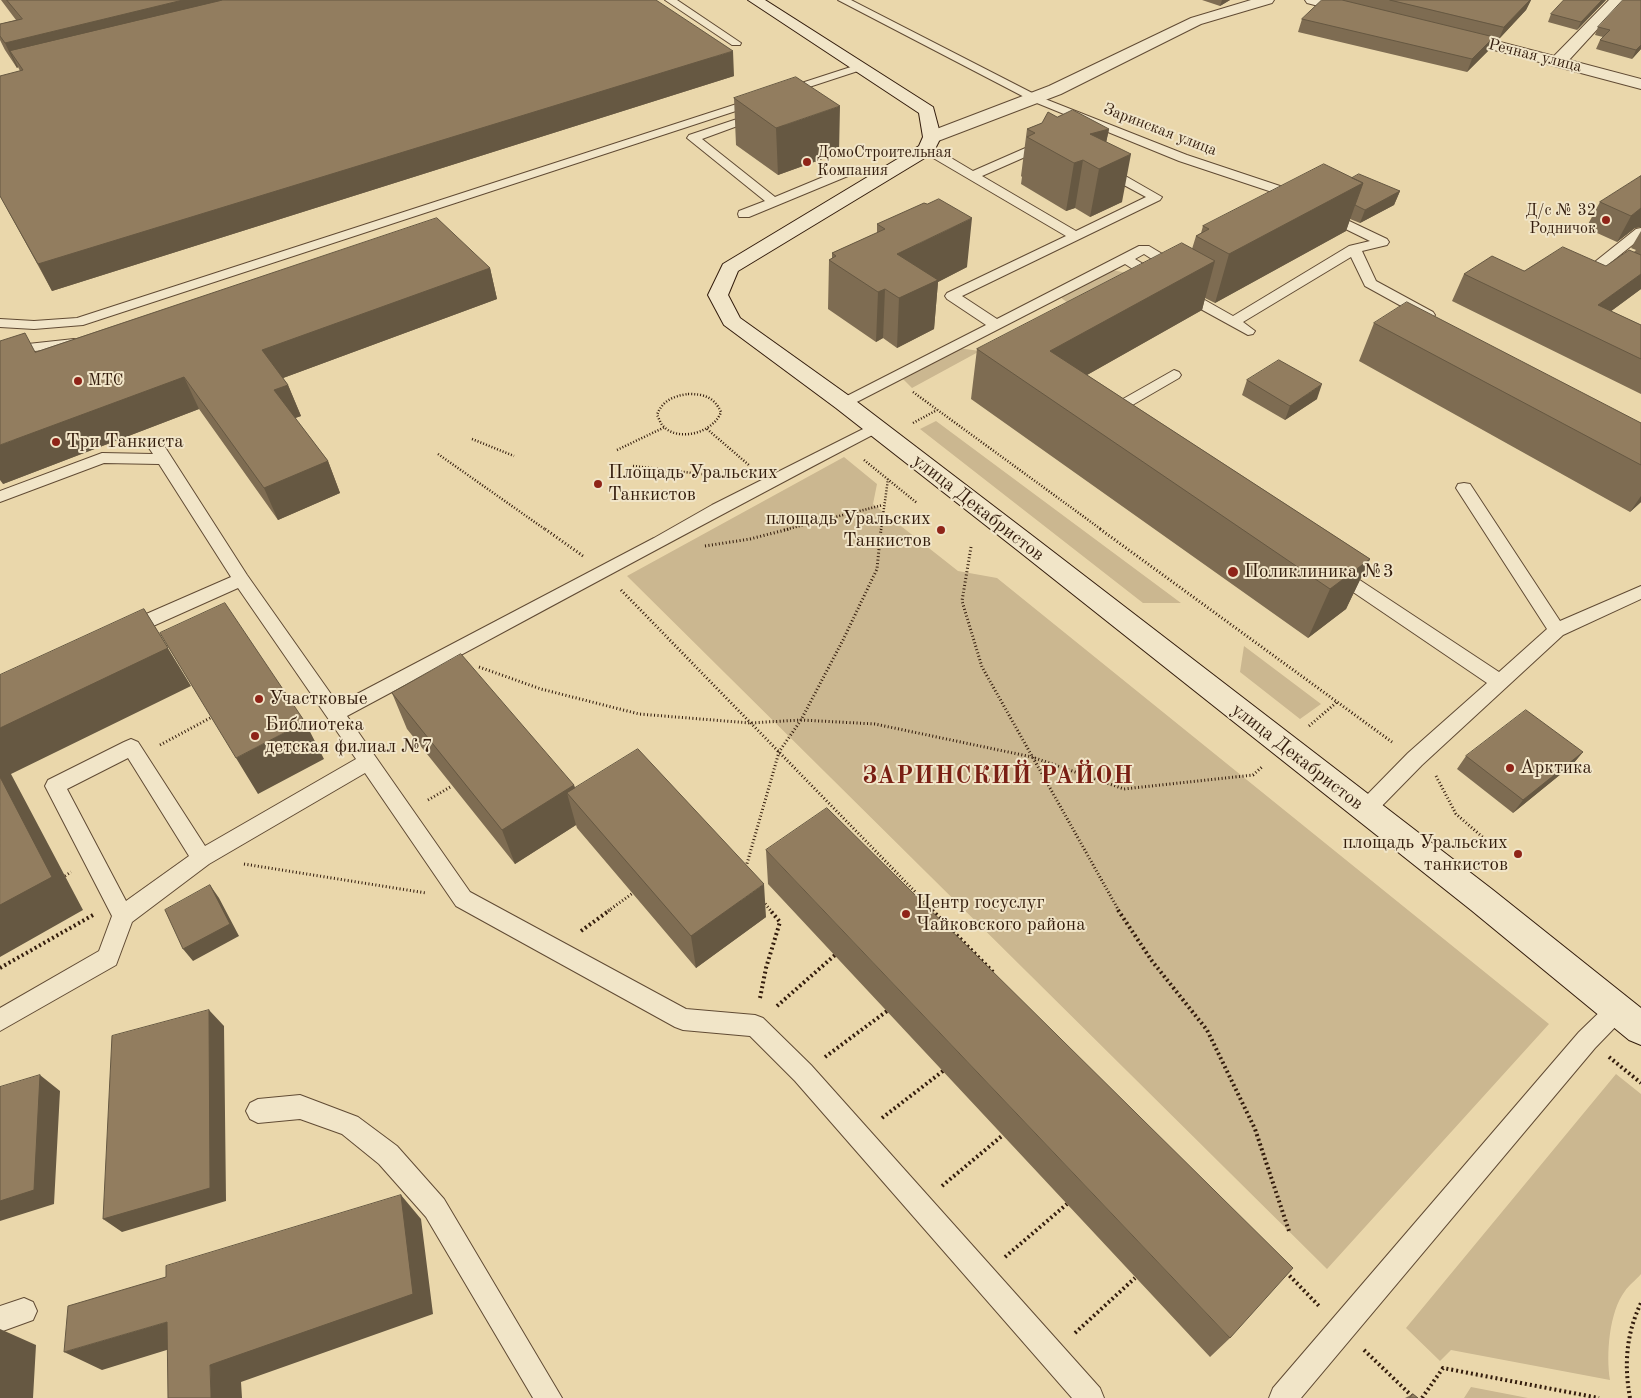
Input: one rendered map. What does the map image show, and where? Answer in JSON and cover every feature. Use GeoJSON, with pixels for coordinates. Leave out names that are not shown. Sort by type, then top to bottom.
{"type":"FeatureCollection","features":[{"type":"Feature","properties":{"kind":"street"},"geometry":{"type":"LineString","coordinates":[[755,0],[927,111],[930,143],[1036,99],[1196,21],[1267,0]]}},
{"type":"Feature","properties":{"kind":"street"},"geometry":{"type":"LineString","coordinates":[[1312,0],[1369,14]]}},
{"type":"Feature","properties":{"kind":"street"},"geometry":{"type":"LineString","coordinates":[[1559,61],[1618,0]]}},
{"type":"Feature","properties":{"kind":"street","name":"Речная улица"},"geometry":{"type":"LineString","coordinates":[[1436,31],[1559,61],[1641,84]]}},
{"type":"Feature","properties":{"kind":"street","name":"улица Декабристов"},"geometry":{"type":"LineString","coordinates":[[930,143],[730,268],[718,295],[731,321],[844,403],[1482,900],[1641,1029]]}},
{"type":"Feature","properties":{"kind":"lane"},"geometry":{"type":"LineString","coordinates":[[670,0],[736,43]]}},
{"type":"Feature","properties":{"kind":"lane","name":"Заринская улица"},"geometry":{"type":"LineString","coordinates":[[843,0],[1036,99],[1183,158],[1276,189],[1382,242],[1354,249]]}},
{"type":"Feature","properties":{"kind":"lane"},"geometry":{"type":"LineString","coordinates":[[810,96],[863,68]]}},
{"type":"Feature","properties":{"kind":"lane"},"geometry":{"type":"LineString","coordinates":[[0,323],[34,325],[78,322],[863,68]]}},
{"type":"Feature","properties":{"kind":"lane"},"geometry":{"type":"LineString","coordinates":[[772,111],[693,138],[774,202]]}},
{"type":"Feature","properties":{"kind":"lane"},"geometry":{"type":"LineString","coordinates":[[972,176],[1052,141],[1060,145]]}},
{"type":"Feature","properties":{"kind":"lane"},"geometry":{"type":"LineString","coordinates":[[930,143],[972,176],[1076,236]]}},
{"type":"Feature","properties":{"kind":"lane"},"geometry":{"type":"LineString","coordinates":[[996,325],[952,296],[1156,197],[1095,164]]}},
{"type":"Feature","properties":{"kind":"lane"},"geometry":{"type":"LineString","coordinates":[[744,214],[844,173]]}},
{"type":"Feature","properties":{"kind":"lane"},"geometry":{"type":"LineString","coordinates":[[1283,210],[1308,205]]}},
{"type":"Feature","properties":{"kind":"lane"},"geometry":{"type":"LineString","coordinates":[[1641,232],[1601,264],[1641,282]]}},
{"type":"Feature","properties":{"kind":"lane"},"geometry":{"type":"LineString","coordinates":[[844,403],[1144,249],[1174,267],[1191,258]]}},
{"type":"Feature","properties":{"kind":"lane"},"geometry":{"type":"LineString","coordinates":[[1233,322],[1354,249],[1370,283],[1440,321]]}},
{"type":"Feature","properties":{"kind":"lane"},"geometry":{"type":"LineString","coordinates":[[1125,259],[1248,331]]}},
{"type":"Feature","properties":{"kind":"lane"},"geometry":{"type":"LineString","coordinates":[[0,350],[74,343]]}},
{"type":"Feature","properties":{"kind":"lane"},"geometry":{"type":"LineString","coordinates":[[1119,427],[1102,416],[1174,375]]}},
{"type":"Feature","properties":{"kind":"lane"},"geometry":{"type":"LineString","coordinates":[[335,714],[875,428]]}},
{"type":"Feature","properties":{"kind":"lane"},"geometry":{"type":"LineString","coordinates":[[0,496],[102,458],[160,454],[242,579],[463,899],[683,1019],[755,1026],[803,1073],[1090,1398]]}},
{"type":"Feature","properties":{"kind":"lane"},"geometry":{"type":"LineString","coordinates":[[1464,488],[1557,630]]}},
{"type":"Feature","properties":{"kind":"lane"},"geometry":{"type":"LineString","coordinates":[[1326,566],[1500,682]]}},
{"type":"Feature","properties":{"kind":"lane"},"geometry":{"type":"LineString","coordinates":[[113,636],[242,579]]}},
{"type":"Feature","properties":{"kind":"lane"},"geometry":{"type":"LineString","coordinates":[[1365,810],[1415,759],[1557,630],[1641,592]]}},
{"type":"Feature","properties":{"kind":"lane"},"geometry":{"type":"LineString","coordinates":[[0,1020],[108,958],[119,909],[55,786],[131,747],[202,858]]}},
{"type":"Feature","properties":{"kind":"lane"},"geometry":{"type":"LineString","coordinates":[[119,909],[202,858],[368,762]]}},
{"type":"Feature","properties":{"kind":"lane"},"geometry":{"type":"LineString","coordinates":[[1283,1398],[1586,1040],[1617,1010]]}},
{"type":"Feature","properties":{"kind":"lane"},"geometry":{"type":"LineString","coordinates":[[258,1111],[300,1107],[350,1125],[388,1156],[435,1208],[548,1398]]}},
{"type":"Feature","properties":{"kind":"path"},"geometry":{"type":"LineString","coordinates":[[894,377],[1415,759],[1434,771],[1456,814],[1486,840]]}},
{"type":"Feature","properties":{"kind":"path"},"geometry":{"type":"LineString","coordinates":[[696,394],[710,398],[720,409],[721,416],[718,421],[707,429],[686,434],[671,431],[660,423],[657,415],[661,406],[675,396],[696,394]]}},
{"type":"Feature","properties":{"kind":"path"},"geometry":{"type":"LineString","coordinates":[[617,450],[665,427]]}},
{"type":"Feature","properties":{"kind":"path"},"geometry":{"type":"LineString","coordinates":[[707,429],[770,482]]}},
{"type":"Feature","properties":{"kind":"path"},"geometry":{"type":"LineString","coordinates":[[472,439],[514,456]]}},
{"type":"Feature","properties":{"kind":"path"},"geometry":{"type":"LineString","coordinates":[[438,454],[548,530],[604,572],[995,974]]}},
{"type":"Feature","properties":{"kind":"path"},"geometry":{"type":"LineString","coordinates":[[633,466],[770,482]]}},
{"type":"Feature","properties":{"kind":"path"},"geometry":{"type":"LineString","coordinates":[[743,876],[779,752],[801,720],[843,640],[877,569],[882,505],[888,479]]}},
{"type":"Feature","properties":{"kind":"path"},"geometry":{"type":"LineString","coordinates":[[702,546],[750,539],[882,505]]}},
{"type":"Feature","properties":{"kind":"path"},"geometry":{"type":"LineString","coordinates":[[971,548],[962,601],[982,667],[1110,898],[1152,961],[1207,1030],[1255,1129],[1289,1231]]}},
{"type":"Feature","properties":{"kind":"path"},"geometry":{"type":"LineString","coordinates":[[446,655],[541,689],[639,714],[750,723],[801,720],[875,724],[1032,757],[1124,789],[1253,775]]}},
{"type":"Feature","properties":{"kind":"path"},"geometry":{"type":"LineString","coordinates":[[137,757],[212,717]]}},
{"type":"Feature","properties":{"kind":"path"},"geometry":{"type":"LineString","coordinates":[[202,858],[463,899]]}},
{"type":"Feature","properties":{"kind":"path"},"geometry":{"type":"LineString","coordinates":[[556,950],[633,893]]}},
{"type":"Feature","properties":{"kind":"path"},"geometry":{"type":"LineString","coordinates":[[911,901],[918,896]]}},
{"type":"Feature","properties":{"kind":"path"},"geometry":{"type":"LineString","coordinates":[[762,899],[780,922],[766,968]]}},
{"type":"Feature","properties":{"kind":"path"},"geometry":{"type":"LineString","coordinates":[[0,968],[119,909]]}},
{"type":"Feature","properties":{"kind":"path"},"geometry":{"type":"LineString","coordinates":[[755,1026],[835,955]]}},
{"type":"Feature","properties":{"kind":"path"},"geometry":{"type":"LineString","coordinates":[[803,1073],[888,1011]]}},
{"type":"Feature","properties":{"kind":"path"},"geometry":{"type":"LineString","coordinates":[[1586,1040],[1641,1083]]}},
{"type":"Feature","properties":{"kind":"path"},"geometry":{"type":"LineString","coordinates":[[858,1136],[943,1071]]}},
{"type":"Feature","properties":{"kind":"path"},"geometry":{"type":"LineString","coordinates":[[919,1204],[1003,1135]]}},
{"type":"Feature","properties":{"kind":"path"},"geometry":{"type":"LineString","coordinates":[[982,1276],[1067,1204]]}},
{"type":"Feature","properties":{"kind":"path"},"geometry":{"type":"LineString","coordinates":[[1280,1266],[1342,1330],[1414,1398]]}},
{"type":"Feature","properties":{"kind":"path"},"geometry":{"type":"LineString","coordinates":[[1052,1355],[1135,1278]]}},
{"type":"Feature","properties":{"kind":"path"},"geometry":{"type":"LineString","coordinates":[[1630,1398],[1626,1374],[1627,1347],[1632,1323],[1641,1303]]}},
{"type":"Feature","properties":{"kind":"path"},"geometry":{"type":"LineString","coordinates":[[1422,1398],[1443,1368],[1599,1398]]}},
{"type":"Feature","properties":{"kind":"shaded area"},"geometry":{"type":"Polygon","coordinates":[[[1112,270],[1127,273],[1068,303],[1060,297],[1112,270]]]}},
{"type":"Feature","properties":{"kind":"shaded area"},"geometry":{"type":"Polygon","coordinates":[[[958,348],[980,351],[912,388],[902,378],[958,348]]]}},
{"type":"Feature","properties":{"kind":"shaded area"},"geometry":{"type":"Polygon","coordinates":[[[936,421],[1181,603],[1143,603],[920,429],[936,421]]]}},
{"type":"Feature","properties":{"kind":"shaded area"},"geometry":{"type":"Polygon","coordinates":[[[844,457],[877,484],[873,504],[958,571],[997,578],[1549,1024],[1327,1269],[627,576],[844,457]]]}},
{"type":"Feature","properties":{"kind":"shaded area"},"geometry":{"type":"Polygon","coordinates":[[[1244,646],[1321,704],[1300,719],[1240,672],[1244,646]]]}},
{"type":"Feature","properties":{"kind":"shaded area"},"geometry":{"type":"Polygon","coordinates":[[[1616,1074],[1641,1094],[1641,1274],[1625,1291],[1615,1310],[1608,1358],[1610,1380],[1451,1350],[1440,1361],[1406,1328],[1616,1074]]]}},
{"type":"Feature","properties":{"kind":"shaded area"},"geometry":{"type":"Polygon","coordinates":[[[1471,1387],[1528,1398],[1464,1398],[1471,1387]]]}},
{"type":"Feature","properties":{"kind":"building"},"geometry":{"type":"Polygon","coordinates":[[[7,0],[183,0],[5,43],[0,36],[0,24],[22,19],[7,0]]]}},
{"type":"Feature","properties":{"kind":"building"},"geometry":{"type":"Polygon","coordinates":[[[223,0],[656,0],[733,51],[38,264],[0,196],[0,76],[23,70],[10,51],[223,0]]]}},
{"type":"Feature","properties":{"kind":"building"},"geometry":{"type":"Polygon","coordinates":[[[1322,0],[1342,0],[1494,37],[1472,59],[1302,19],[1322,0]]]}},
{"type":"Feature","properties":{"kind":"building"},"geometry":{"type":"Polygon","coordinates":[[[1390,0],[1530,0],[1504,27],[1390,0]]]}},
{"type":"Feature","properties":{"kind":"building"},"geometry":{"type":"Polygon","coordinates":[[[1564,0],[1602,0],[1581,22],[1551,14],[1564,0]]]}},
{"type":"Feature","properties":{"kind":"building"},"geometry":{"type":"Polygon","coordinates":[[[1623,0],[1641,0],[1641,45],[1636,50],[1600,40],[1610,30],[1598,27],[1623,0]]]}},
{"type":"Feature","properties":{"kind":"building"},"geometry":{"type":"Polygon","coordinates":[[[796,77],[840,106],[776,128],[734,98],[796,77]]]}},
{"type":"Feature","properties":{"kind":"building"},"geometry":{"type":"Polygon","coordinates":[[[1073,110],[1109,129],[1090,134],[1131,154],[1099,169],[1083,160],[1074,163],[1027,137],[1035,133],[1027,129],[1042,123],[1048,112],[1057,117],[1073,110]]]}},
{"type":"Feature","properties":{"kind":"building"},"geometry":{"type":"Polygon","coordinates":[[[1324,164],[1363,183],[1229,254],[1196,236],[1209,229],[1203,226],[1324,164]]]}},
{"type":"Feature","properties":{"kind":"building"},"geometry":{"type":"Polygon","coordinates":[[[1359,174],[1400,191],[1365,210],[1355,205],[1363,183],[1352,178],[1359,174]]]}},
{"type":"Feature","properties":{"kind":"building"},"geometry":{"type":"Polygon","coordinates":[[[1641,176],[1641,208],[1631,216],[1600,202],[1641,176]]]}},
{"type":"Feature","properties":{"kind":"building"},"geometry":{"type":"Polygon","coordinates":[[[939,199],[972,218],[897,254],[938,280],[899,298],[885,289],[878,292],[829,260],[836,256],[832,253],[885,229],[877,224],[924,203],[927,204],[939,199]]]}},
{"type":"Feature","properties":{"kind":"building"},"geometry":{"type":"Polygon","coordinates":[[[437,218],[490,268],[262,350],[288,385],[274,390],[328,461],[264,488],[184,377],[0,445],[0,341],[25,333],[35,352],[437,218]]]}},
{"type":"Feature","properties":{"kind":"building"},"geometry":{"type":"Polygon","coordinates":[[[1182,243],[1215,261],[1050,351],[1370,559],[1330,589],[977,349],[1182,243]]]}},
{"type":"Feature","properties":{"kind":"building"},"geometry":{"type":"Polygon","coordinates":[[[1563,247],[1606,266],[1629,250],[1641,255],[1641,274],[1598,305],[1641,325],[1641,359],[1464,274],[1492,256],[1524,271],[1563,247]]]}},
{"type":"Feature","properties":{"kind":"building"},"geometry":{"type":"Polygon","coordinates":[[[1407,302],[1641,423],[1641,465],[1374,323],[1407,302]]]}},
{"type":"Feature","properties":{"kind":"building"},"geometry":{"type":"Polygon","coordinates":[[[1279,360],[1322,384],[1290,406],[1247,380],[1279,360]]]}},
{"type":"Feature","properties":{"kind":"building"},"geometry":{"type":"Polygon","coordinates":[[[225,603],[305,722],[236,758],[160,633],[225,603]]]}},
{"type":"Feature","properties":{"kind":"building"},"geometry":{"type":"Polygon","coordinates":[[[144,609],[168,648],[0,728],[0,675],[144,609]]]}},
{"type":"Feature","properties":{"kind":"building"},"geometry":{"type":"Polygon","coordinates":[[[461,654],[574,785],[502,830],[392,693],[461,654]]]}},
{"type":"Feature","properties":{"kind":"building"},"geometry":{"type":"Polygon","coordinates":[[[1526,710],[1583,752],[1523,800],[1466,756],[1526,710]]]}},
{"type":"Feature","properties":{"kind":"building"},"geometry":{"type":"Polygon","coordinates":[[[638,749],[764,884],[691,936],[567,793],[638,749]]]}},
{"type":"Feature","properties":{"kind":"building"},"geometry":{"type":"Polygon","coordinates":[[[0,777],[52,877],[0,905],[0,777]]]}},
{"type":"Feature","properties":{"kind":"building"},"geometry":{"type":"Polygon","coordinates":[[[827,808],[1293,1268],[1230,1338],[766,850],[827,808]]]}},
{"type":"Feature","properties":{"kind":"building"},"geometry":{"type":"Polygon","coordinates":[[[210,885],[230,924],[183,949],[165,910],[210,885]]]}},
{"type":"Feature","properties":{"kind":"building"},"geometry":{"type":"Polygon","coordinates":[[[209,1010],[210,1188],[103,1219],[112,1036],[209,1010]]]}},
{"type":"Feature","properties":{"kind":"building"},"geometry":{"type":"Polygon","coordinates":[[[40,1075],[34,1190],[0,1201],[0,1087],[40,1075]]]}},
{"type":"Feature","properties":{"kind":"building"},"geometry":{"type":"Polygon","coordinates":[[[401,1195],[413,1294],[210,1365],[211,1398],[168,1398],[167,1322],[64,1352],[68,1306],[166,1277],[166,1266],[401,1195]]]}},
{"type":"Feature","properties":{"kind":"building"},"geometry":{"type":"Polygon","coordinates":[[[1413,1394],[1418,1398],[1410,1398],[1413,1394]]]}},
{"type":"Feature","properties":{"kind":"place","name":"ДомоСтроительная Компания"},"geometry":{"type":"Point","coordinates":[807,162]}},
{"type":"Feature","properties":{"kind":"place","name":"Д/с № 32 Родничок"},"geometry":{"type":"Point","coordinates":[1606,220]}},
{"type":"Feature","properties":{"kind":"place","name":"МТС"},"geometry":{"type":"Point","coordinates":[78,381]}},
{"type":"Feature","properties":{"kind":"place","name":"Три Танкиста"},"geometry":{"type":"Point","coordinates":[56,442]}},
{"type":"Feature","properties":{"kind":"place","name":"Площадь Уральских Танкистов"},"geometry":{"type":"Point","coordinates":[598,484]}},
{"type":"Feature","properties":{"kind":"place","name":"площадь Уральских Танкистов"},"geometry":{"type":"Point","coordinates":[941,530]}},
{"type":"Feature","properties":{"kind":"place","name":"Поликлиника №3"},"geometry":{"type":"Point","coordinates":[1233,572]}},
{"type":"Feature","properties":{"kind":"place","name":"Участковые"},"geometry":{"type":"Point","coordinates":[259,699]}},
{"type":"Feature","properties":{"kind":"place","name":"Библиотека детская филиал №7"},"geometry":{"type":"Point","coordinates":[255,736]}},
{"type":"Feature","properties":{"kind":"place","name":"Арктика"},"geometry":{"type":"Point","coordinates":[1510,768]}},
{"type":"Feature","properties":{"kind":"place","name":"площадь Уральских танкистов"},"geometry":{"type":"Point","coordinates":[1518,854]}},
{"type":"Feature","properties":{"kind":"place","name":"Центр госуслуг Чайковского района"},"geometry":{"type":"Point","coordinates":[906,914]}},
{"type":"Feature","properties":{"kind":"district","name":"ЗАРИНСКИЙ РАЙОН"},"geometry":{"type":"Point","coordinates":[998,777]}}]}
